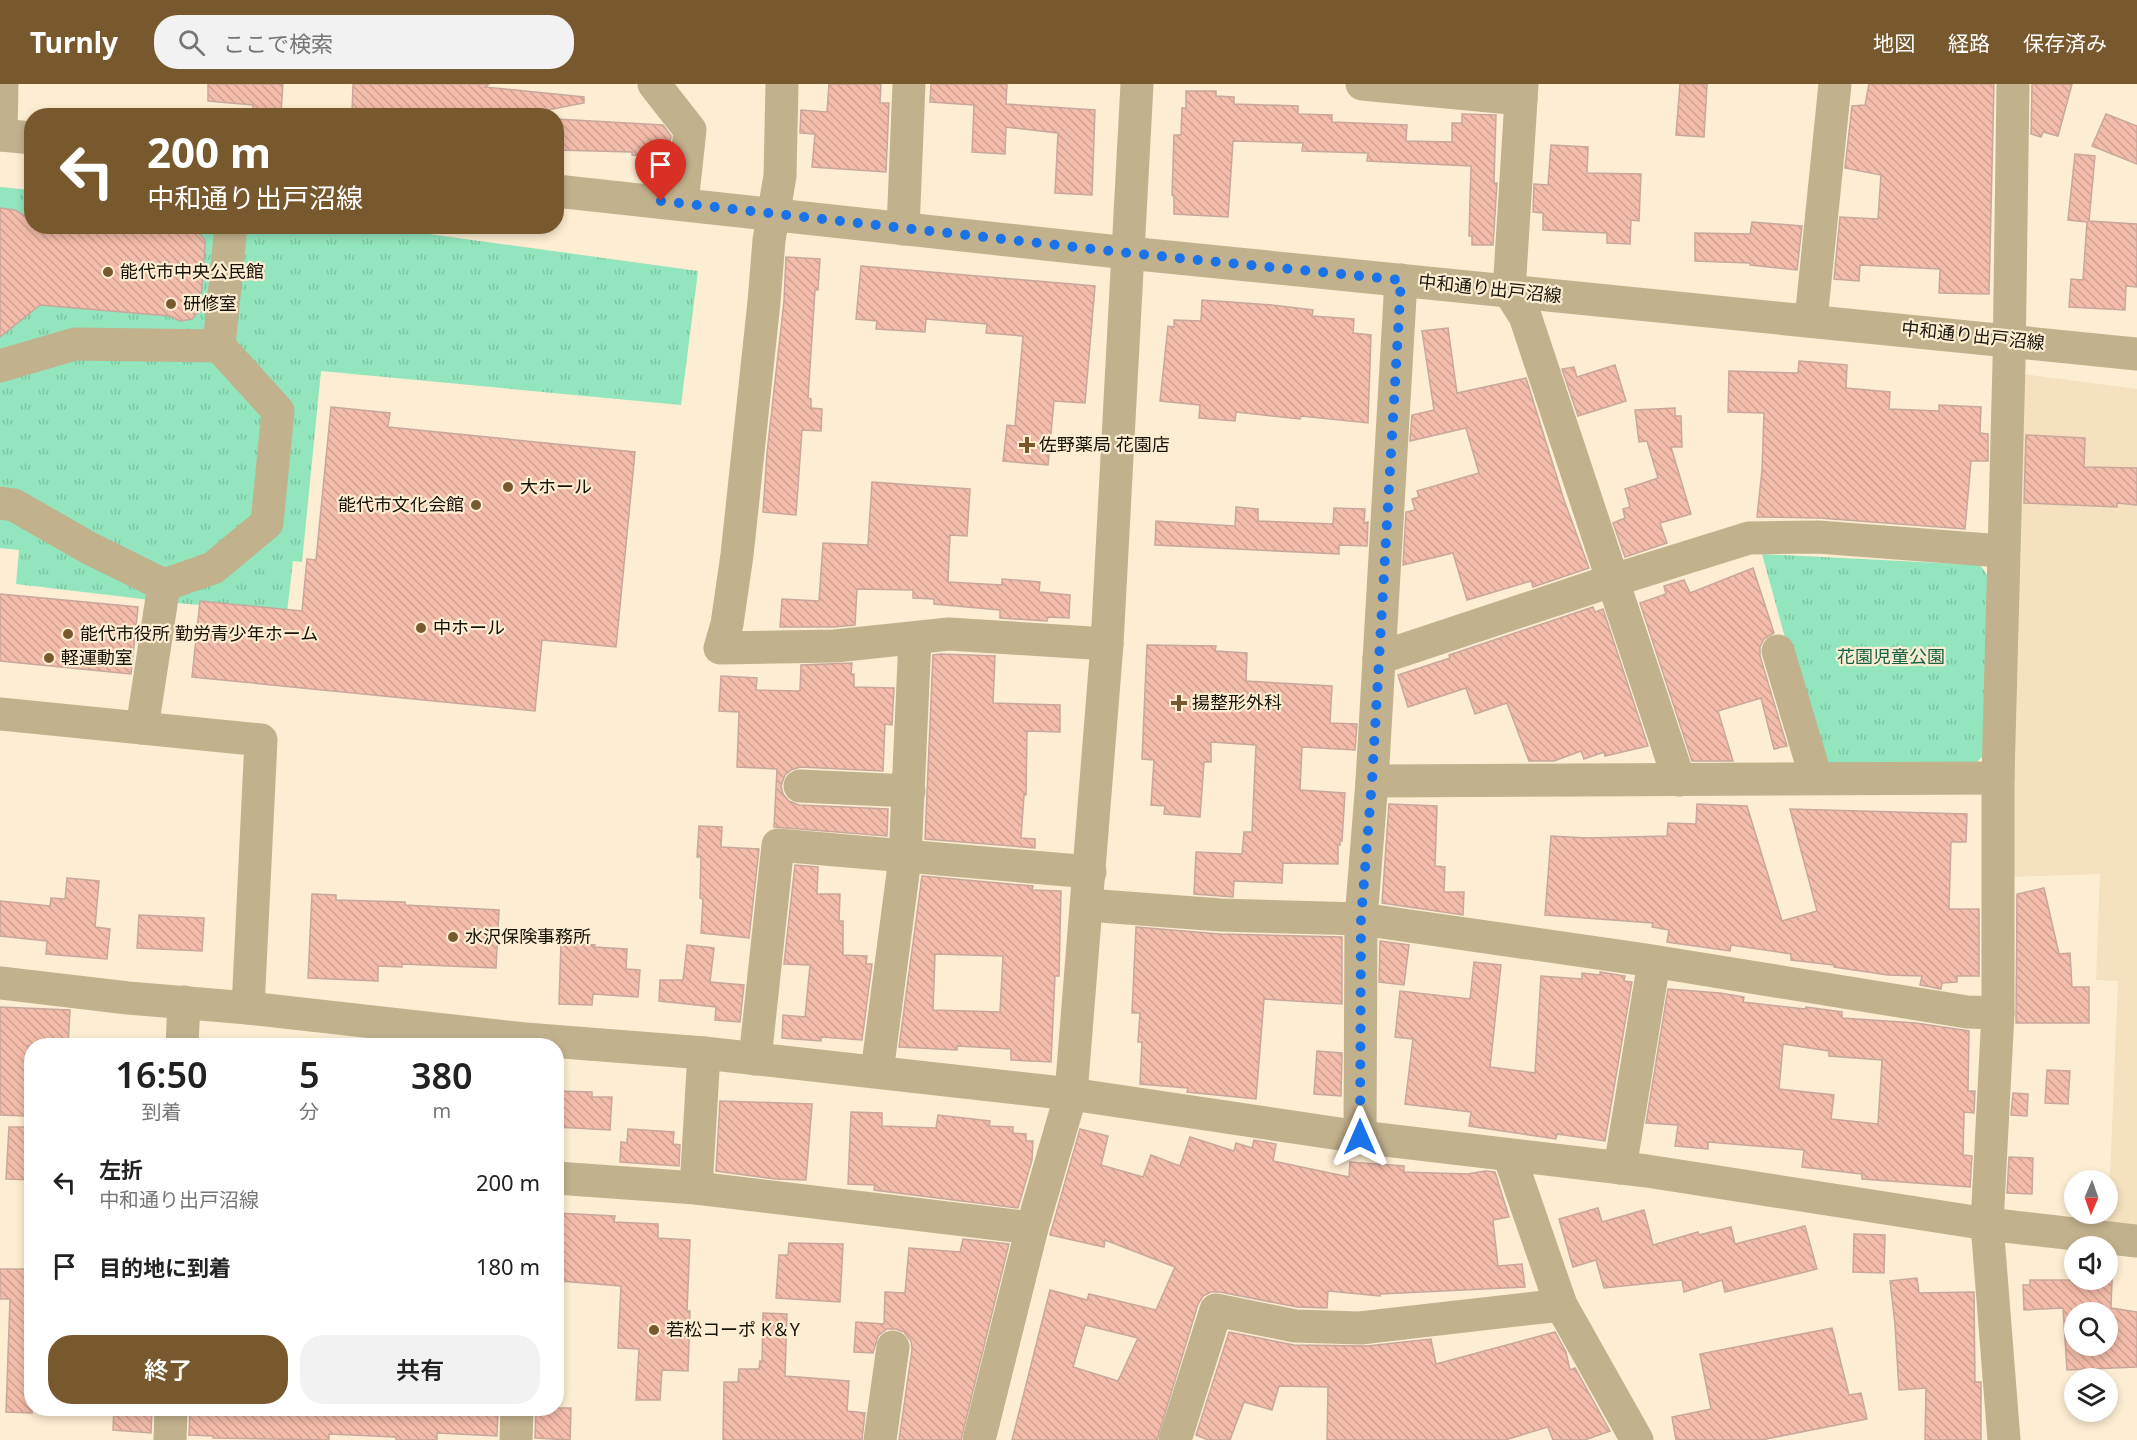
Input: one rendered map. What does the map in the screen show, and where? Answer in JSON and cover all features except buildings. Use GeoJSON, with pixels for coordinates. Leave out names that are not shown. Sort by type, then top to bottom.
{"type":"FeatureCollection","features":[{"type":"Feature","properties":{"kind":"street"},"geometry":{"type":"LineString","coordinates":[[2,84],[0,135],[24,137]]}},
{"type":"Feature","properties":{"kind":"street"},"geometry":{"type":"LineString","coordinates":[[654,84],[690,130],[682,203]]}},
{"type":"Feature","properties":{"kind":"street"},"geometry":{"type":"LineString","coordinates":[[782,84],[780,176],[772,215],[737,555],[727,624],[720,648],[835,646],[949,634],[1107,644]]}},
{"type":"Feature","properties":{"kind":"street"},"geometry":{"type":"LineString","coordinates":[[903,228],[909,84]]}},
{"type":"Feature","properties":{"kind":"street"},"geometry":{"type":"LineString","coordinates":[[979,1440],[1032,1228],[1071,1094],[1107,644],[1137,84]]}},
{"type":"Feature","properties":{"kind":"street"},"geometry":{"type":"LineString","coordinates":[[1811,320],[1835,84]]}},
{"type":"Feature","properties":{"kind":"street"},"geometry":{"type":"LineString","coordinates":[[2004,1440],[1987,1224],[1998,1013],[1998,778],[2013,84]]}},
{"type":"Feature","properties":{"kind":"street"},"geometry":{"type":"LineString","coordinates":[[1383,85],[1521,91],[1509,291],[1525,316],[1679,780]]}},
{"type":"Feature","properties":{"kind":"street","name":"中和通り出戸沼線"},"geometry":{"type":"LineString","coordinates":[[564,191],[1128,253],[2009,339],[2137,354]]}},
{"type":"Feature","properties":{"kind":"street"},"geometry":{"type":"LineString","coordinates":[[219,346],[230,234]]}},
{"type":"Feature","properties":{"kind":"street"},"geometry":{"type":"LineString","coordinates":[[1360,1137],[1361,919],[1372,781],[1401,280]]}},
{"type":"Feature","properties":{"kind":"street"},"geometry":{"type":"LineString","coordinates":[[0,366],[75,344],[219,346],[278,411],[267,523],[213,568],[164,585],[89,548],[14,505],[0,503]]}},
{"type":"Feature","properties":{"kind":"street"},"geometry":{"type":"LineString","coordinates":[[1379,658],[1749,538],[1818,537],[2002,551]]}},
{"type":"Feature","properties":{"kind":"street"},"geometry":{"type":"LineString","coordinates":[[142,728],[164,585]]}},
{"type":"Feature","properties":{"kind":"street"},"geometry":{"type":"LineString","coordinates":[[877,1072],[905,858],[915,639]]}},
{"type":"Feature","properties":{"kind":"street"},"geometry":{"type":"LineString","coordinates":[[1778,651],[1816,778]]}},
{"type":"Feature","properties":{"kind":"street"},"geometry":{"type":"LineString","coordinates":[[0,714],[261,740],[248,1008]]}},
{"type":"Feature","properties":{"kind":"street"},"geometry":{"type":"LineString","coordinates":[[1372,781],[1998,778]]}},
{"type":"Feature","properties":{"kind":"street"},"geometry":{"type":"LineString","coordinates":[[800,786],[909,791]]}},
{"type":"Feature","properties":{"kind":"street"},"geometry":{"type":"LineString","coordinates":[[756,1059],[778,845],[905,858],[1090,872]]}},
{"type":"Feature","properties":{"kind":"street"},"geometry":{"type":"LineString","coordinates":[[1087,905],[1221,915],[1361,919],[1654,962],[1967,1012],[1998,1013]]}},
{"type":"Feature","properties":{"kind":"street"},"geometry":{"type":"LineString","coordinates":[[1620,1168],[1654,962]]}},
{"type":"Feature","properties":{"kind":"street"},"geometry":{"type":"LineString","coordinates":[[0,984],[248,1008],[492,1038]]}},
{"type":"Feature","properties":{"kind":"street"},"geometry":{"type":"LineString","coordinates":[[182,1038],[184,1002]]}},
{"type":"Feature","properties":{"kind":"street"},"geometry":{"type":"LineString","coordinates":[[564,1044],[704,1053],[1071,1094],[1360,1137],[1620,1168],[1987,1224],[2137,1241]]}},
{"type":"Feature","properties":{"kind":"street"},"geometry":{"type":"LineString","coordinates":[[696,1188],[704,1053]]}},
{"type":"Feature","properties":{"kind":"street"},"geometry":{"type":"LineString","coordinates":[[1509,1155],[1561,1305],[1631,1438]]}},
{"type":"Feature","properties":{"kind":"street"},"geometry":{"type":"LineString","coordinates":[[564,1179],[696,1188],[1032,1228]]}},
{"type":"Feature","properties":{"kind":"street"},"geometry":{"type":"LineString","coordinates":[[1175,1440],[1216,1310],[1295,1326],[1360,1328],[1561,1305]]}},
{"type":"Feature","properties":{"kind":"street"},"geometry":{"type":"LineString","coordinates":[[880,1440],[893,1347]]}},
{"type":"Feature","properties":{"kind":"street"},"geometry":{"type":"LineString","coordinates":[[170,1440],[171,1416]]}},
{"type":"Feature","properties":{"kind":"street"},"geometry":{"type":"LineString","coordinates":[[516,1440],[517,1416]]}},
{"type":"Feature","properties":{"kind":"shaded area"},"geometry":{"type":"Polygon","coordinates":[[[2023,374],[2137,389],[2137,1229],[2108,1227],[2108,1224],[2118,1224],[2118,1170],[2110,1170],[2118,981],[2096,980],[2100,874],[2004,877],[2023,374]]]}},
{"type":"Feature","properties":{"kind":"green space"},"geometry":{"type":"Polygon","coordinates":[[[0,187],[24,189],[24,234],[429,234],[698,271],[681,405],[321,371],[302,562],[293,561],[287,612],[176,603],[16,584],[19,550],[0,548],[0,187]]]}},
{"type":"Feature","properties":{"kind":"green space","name":"花園児童公園"},"geometry":{"type":"Polygon","coordinates":[[[1762,554],[1980,565],[1990,579],[1983,756],[1971,768],[1820,765],[1762,554]]]}},
{"type":"Feature","properties":{"kind":"place","name":"能代市中央公民館"},"geometry":{"type":"Point","coordinates":[108,272]}},
{"type":"Feature","properties":{"kind":"place","name":"研修室"},"geometry":{"type":"Point","coordinates":[171,304]}},
{"type":"Feature","properties":{"kind":"place","name":"佐野薬局 花園店"},"geometry":{"type":"Point","coordinates":[1027,445]}},
{"type":"Feature","properties":{"kind":"place","name":"大ホール"},"geometry":{"type":"Point","coordinates":[508,487]}},
{"type":"Feature","properties":{"kind":"place","name":"能代市文化会館"},"geometry":{"type":"Point","coordinates":[476,505]}},
{"type":"Feature","properties":{"kind":"place","name":"中ホール"},"geometry":{"type":"Point","coordinates":[421,628]}},
{"type":"Feature","properties":{"kind":"place","name":"能代市役所 勤労青少年ホーム"},"geometry":{"type":"Point","coordinates":[68,634]}},
{"type":"Feature","properties":{"kind":"place","name":"軽運動室"},"geometry":{"type":"Point","coordinates":[49,658]}},
{"type":"Feature","properties":{"kind":"place","name":"揚整形外科"},"geometry":{"type":"Point","coordinates":[1179,703]}},
{"type":"Feature","properties":{"kind":"place","name":"水沢保険事務所"},"geometry":{"type":"Point","coordinates":[453,937]}},
{"type":"Feature","properties":{"kind":"place","name":"若松コーポ K＆Y"},"geometry":{"type":"Point","coordinates":[654,1330]}},
{"type":"Feature","properties":{"kind":"route"},"geometry":{"type":"LineString","coordinates":[[661,201],[772,215],[1401,280],[1372,781],[1361,919],[1360,1137]]}}]}
